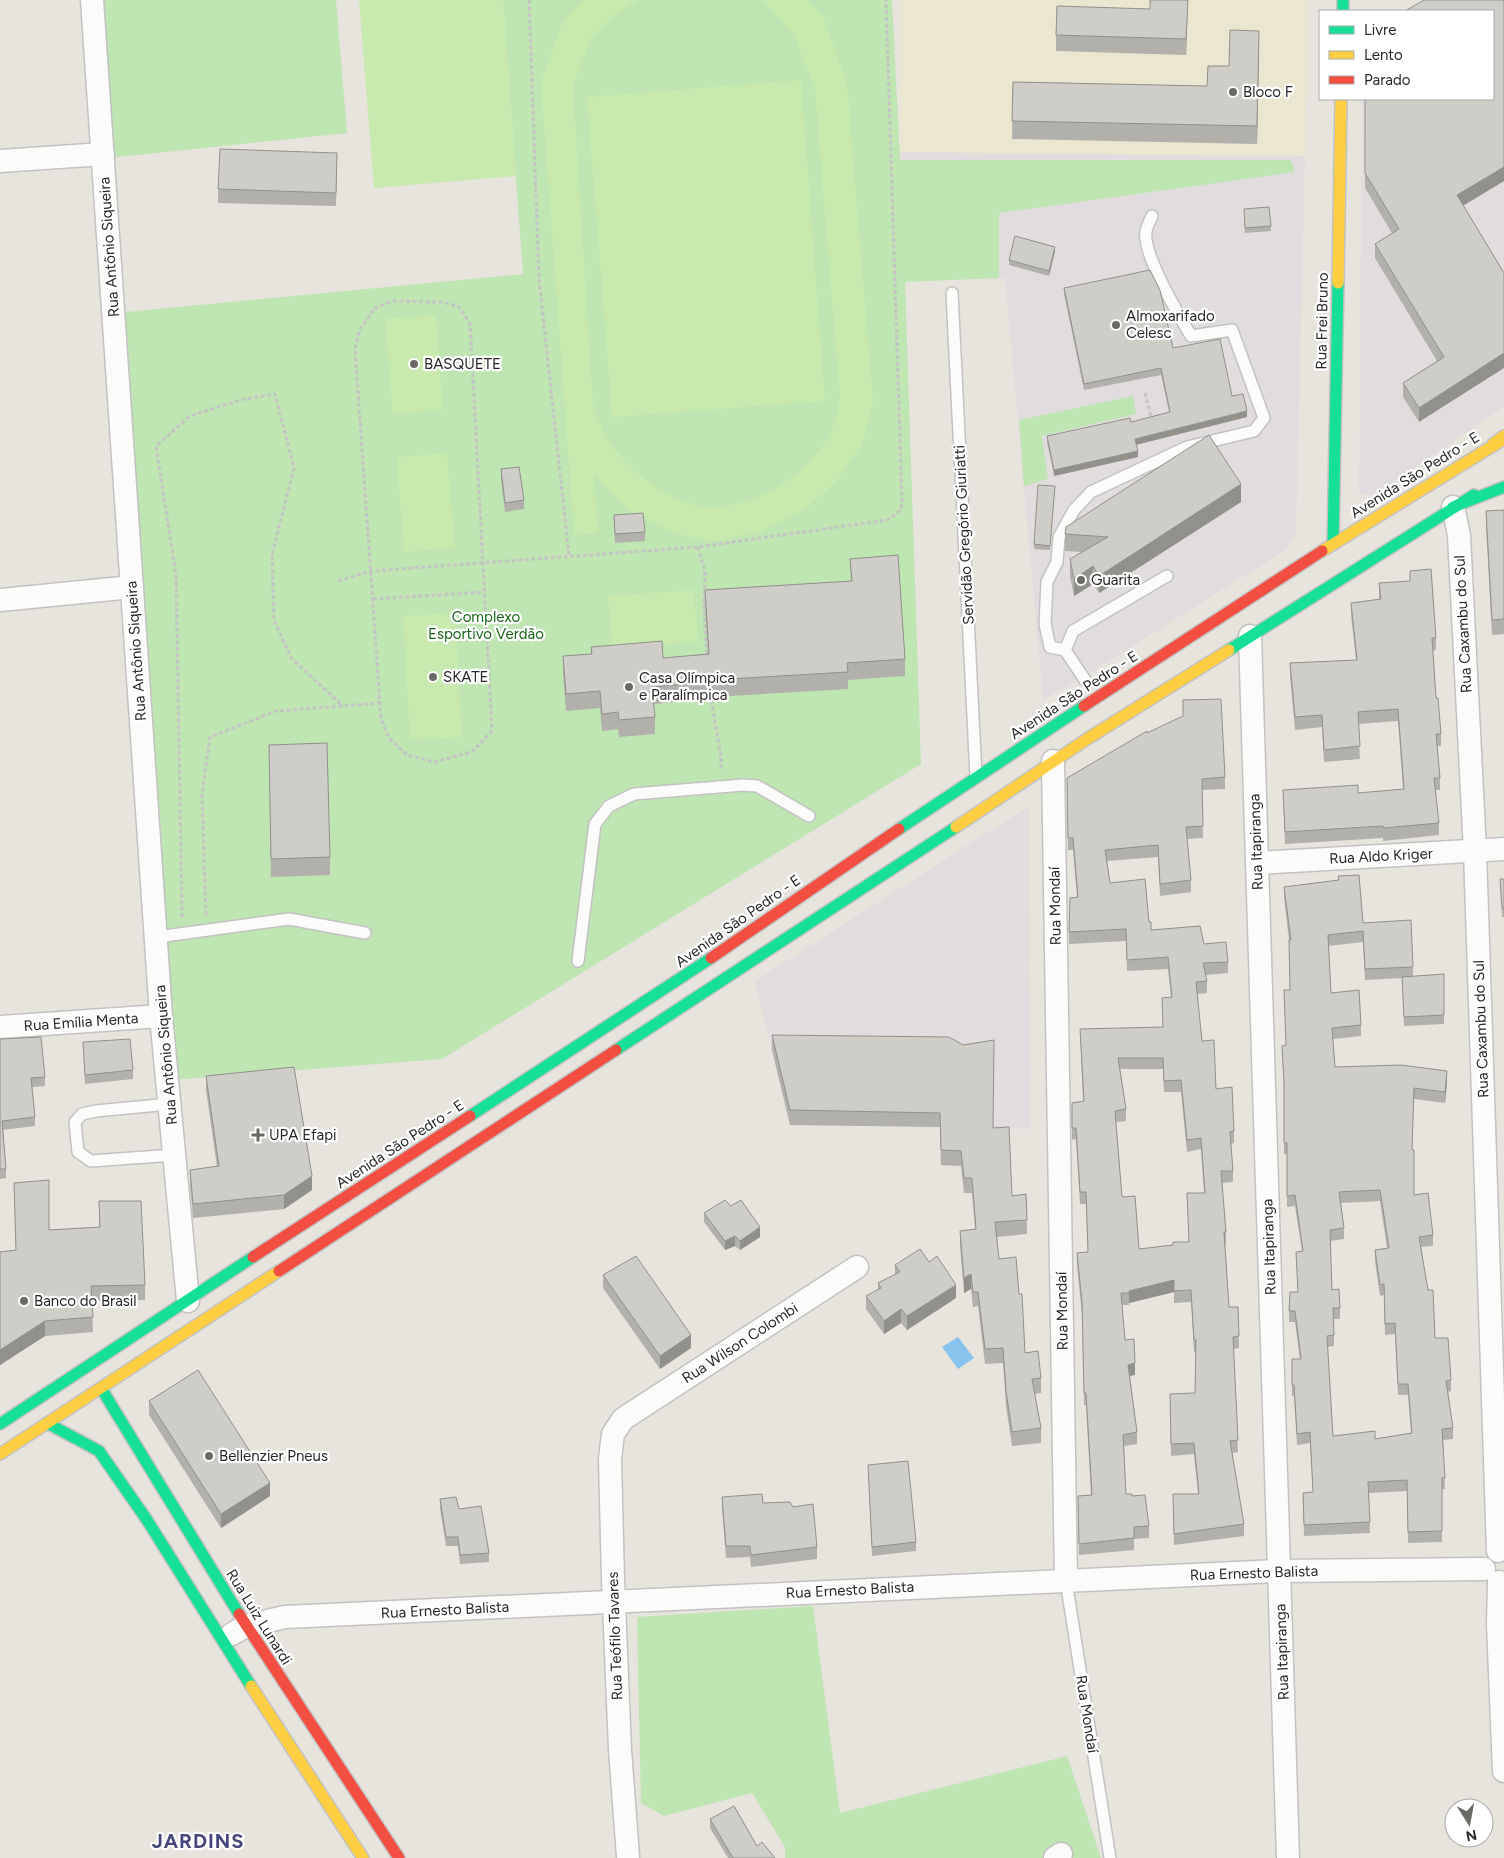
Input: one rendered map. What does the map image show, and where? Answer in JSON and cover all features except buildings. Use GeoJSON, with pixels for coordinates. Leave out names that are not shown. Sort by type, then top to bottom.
{"type":"FeatureCollection","features":[{"type":"Feature","properties":{"kind":"main road","name":"Rua Frei Bruno"},"geometry":{"type":"LineString","coordinates":[[1333,544],[1341,100]]}},
{"type":"Feature","properties":{"kind":"main road","name":"Avenida São Pedro - E"},"geometry":{"type":"LineString","coordinates":[[0,1424],[188,1302],[259,1253],[672,986],[885,837],[1290,570],[1500,440]]}},
{"type":"Feature","properties":{"kind":"main road"},"geometry":{"type":"LineString","coordinates":[[0,1454],[988,806],[1053,760],[1452,507],[1504,479]]}},
{"type":"Feature","properties":{"kind":"main road"},"geometry":{"type":"LineString","coordinates":[[1452,507],[1504,486]]}},
{"type":"Feature","properties":{"kind":"main road","name":"Rua Luiz Lunardi"},"geometry":{"type":"LineString","coordinates":[[101,1388],[246,1626],[398,1858]]}},
{"type":"Feature","properties":{"kind":"main road"},"geometry":{"type":"LineString","coordinates":[[47,1423],[100,1450],[148,1520],[221,1640],[363,1858]]}},
{"type":"Feature","properties":{"kind":"street","name":"Rua Antônio Siqueira"},"geometry":{"type":"LineString","coordinates":[[92,0],[161,1016],[188,1302]]}},
{"type":"Feature","properties":{"kind":"street"},"geometry":{"type":"LineString","coordinates":[[0,161],[103,154]]}},
{"type":"Feature","properties":{"kind":"street","name":"Rua Caxambu do Sul"},"geometry":{"type":"LineString","coordinates":[[1452,507],[1459,535],[1475,851],[1501,1552]]}},
{"type":"Feature","properties":{"kind":"street"},"geometry":{"type":"LineString","coordinates":[[0,600],[132,587]]}},
{"type":"Feature","properties":{"kind":"street","name":"Rua Itapiranga"},"geometry":{"type":"LineString","coordinates":[[1250,636],[1288,1858]]}},
{"type":"Feature","properties":{"kind":"street","name":"Rua Mondaí"},"geometry":{"type":"LineString","coordinates":[[1053,760],[1066,1581]]}},
{"type":"Feature","properties":{"kind":"street","name":"Rua Aldo Kriger"},"geometry":{"type":"LineString","coordinates":[[1257,863],[1504,849]]}},
{"type":"Feature","properties":{"kind":"street","name":"Rua Emília Menta"},"geometry":{"type":"LineString","coordinates":[[0,1027],[161,1016]]}},
{"type":"Feature","properties":{"kind":"street","name":"Rua Wilson Colombi"},"geometry":{"type":"LineString","coordinates":[[623,1419],[857,1267]]}},
{"type":"Feature","properties":{"kind":"street","name":"Rua Teófilo Tavares"},"geometry":{"type":"LineString","coordinates":[[623,1419],[614,1434],[610,1459],[620,1750],[628,1856]]}},
{"type":"Feature","properties":{"kind":"street"},"geometry":{"type":"LineString","coordinates":[[1501,1552],[1489,1555],[1484,1564],[1496,1577],[1504,1771]]}},
{"type":"Feature","properties":{"kind":"street","name":"Rua Ernesto Balista"},"geometry":{"type":"LineString","coordinates":[[221,1640],[246,1626],[285,1617],[1279,1571],[1496,1577]]}},
{"type":"Feature","properties":{"kind":"lane"},"geometry":{"type":"LineString","coordinates":[[1085,680],[1064,650],[1050,647],[1045,624],[1047,582],[1057,562],[1058,537],[1074,510],[1091,492],[1187,447],[1254,431],[1264,418],[1232,330],[1191,336],[1166,293],[1149,248],[1146,232],[1152,216]]}},
{"type":"Feature","properties":{"kind":"lane","name":"Servidão Gregório Giuriatti"},"geometry":{"type":"LineString","coordinates":[[952,294],[976,777]]}},
{"type":"Feature","properties":{"kind":"lane"},"geometry":{"type":"LineString","coordinates":[[1064,650],[1073,631],[1167,576]]}},
{"type":"Feature","properties":{"kind":"lane"},"geometry":{"type":"LineString","coordinates":[[578,961],[595,824],[609,806],[634,794],[743,784],[757,786],[809,816]]}},
{"type":"Feature","properties":{"kind":"lane"},"geometry":{"type":"LineString","coordinates":[[157,937],[289,919],[365,933]]}},
{"type":"Feature","properties":{"kind":"lane"},"geometry":{"type":"LineString","coordinates":[[169,1104],[82,1114],[75,1122],[76,1141],[78,1152],[91,1161],[174,1155]]}},
{"type":"Feature","properties":{"kind":"lane","name":"Rua Mondaí"},"geometry":{"type":"LineString","coordinates":[[1066,1581],[1110,1858]]}},
{"type":"Feature","properties":{"kind":"path"},"geometry":{"type":"LineString","coordinates":[[529,0],[539,279],[569,556]]}},
{"type":"Feature","properties":{"kind":"path"},"geometry":{"type":"LineString","coordinates":[[338,581],[371,570],[698,547],[887,520],[900,511],[902,504],[886,0]]}},
{"type":"Feature","properties":{"kind":"path"},"geometry":{"type":"LineString","coordinates":[[393,301],[443,302],[459,307],[470,324],[483,562],[492,731],[472,752],[434,762],[407,756],[389,738],[381,719],[355,349],[360,329],[375,308],[393,301]]}},
{"type":"Feature","properties":{"kind":"path"},"geometry":{"type":"LineString","coordinates":[[1144,393],[1152,423]]}},
{"type":"Feature","properties":{"kind":"path"},"geometry":{"type":"LineString","coordinates":[[343,706],[291,658],[274,620],[272,554],[294,468],[275,394],[240,400],[190,416],[156,446],[176,575],[182,916],[198,932],[207,913],[202,794],[210,736],[276,711],[343,706],[380,703]]}},
{"type":"Feature","properties":{"kind":"path"},"geometry":{"type":"LineString","coordinates":[[698,547],[704,572],[704,608],[708,665]]}},
{"type":"Feature","properties":{"kind":"path"},"geometry":{"type":"LineString","coordinates":[[373,599],[485,592]]}},
{"type":"Feature","properties":{"kind":"path"},"geometry":{"type":"LineString","coordinates":[[710,693],[721,756],[722,786]]}},
{"type":"Feature","properties":{"kind":"shaded area"},"geometry":{"type":"Polygon","coordinates":[[[900,0],[1308,0],[1305,156],[900,152],[900,0]]]}},
{"type":"Feature","properties":{"kind":"shaded area"},"geometry":{"type":"Polygon","coordinates":[[[1504,0],[1504,407],[1375,495],[1359,493],[1362,100],[1494,100],[1494,10],[1504,0]]]}},
{"type":"Feature","properties":{"kind":"shaded area"},"geometry":{"type":"Polygon","coordinates":[[[900,152],[1305,156],[1296,533],[1287,549],[1090,673],[1043,700],[1005,278],[905,281],[900,152]]]}},
{"type":"Feature","properties":{"kind":"shaded area"},"geometry":{"type":"Polygon","coordinates":[[[1029,806],[1030,1129],[790,1125],[755,981],[1029,806]]]}},
{"type":"Feature","properties":{"kind":"green space"},"geometry":{"type":"Polygon","coordinates":[[[101,0],[336,0],[347,133],[108,158],[101,0]]]}},
{"type":"Feature","properties":{"kind":"green space"},"geometry":{"type":"Polygon","coordinates":[[[359,0],[503,0],[516,176],[374,188],[359,0]]]}},
{"type":"Feature","properties":{"kind":"green space","name":"Complexo Esportivo Verdão"},"geometry":{"type":"Polygon","coordinates":[[[503,0],[892,0],[900,160],[1291,160],[1295,172],[999,213],[999,278],[905,282],[921,764],[442,1059],[171,1080],[116,313],[523,274],[503,0]]]}},
{"type":"Feature","properties":{"kind":"green space"},"geometry":{"type":"Polygon","coordinates":[[[584,0],[638,0],[615,15],[591,39],[573,86],[593,406],[610,442],[633,469],[663,491],[695,505],[713,508],[746,501],[775,489],[788,480],[812,459],[822,446],[833,428],[840,399],[815,90],[794,34],[762,0],[807,0],[823,16],[847,83],[873,402],[862,445],[834,484],[801,512],[760,532],[711,542],[668,531],[632,512],[594,475],[598,533],[574,535],[541,81],[563,21],[584,0]]]}},
{"type":"Feature","properties":{"kind":"green space"},"geometry":{"type":"Polygon","coordinates":[[[801,80],[825,401],[612,417],[587,97],[801,80]]]}},
{"type":"Feature","properties":{"kind":"green space","name":"BASQUETE"},"geometry":{"type":"Polygon","coordinates":[[[436,315],[443,410],[393,414],[385,319],[436,315]]]}},
{"type":"Feature","properties":{"kind":"green space"},"geometry":{"type":"Polygon","coordinates":[[[1133,396],[1136,414],[1042,436],[1048,479],[1024,486],[1019,420],[1133,396]]]}},
{"type":"Feature","properties":{"kind":"green space"},"geometry":{"type":"Polygon","coordinates":[[[447,453],[455,548],[404,552],[397,457],[447,453]]]}},
{"type":"Feature","properties":{"kind":"green space"},"geometry":{"type":"Polygon","coordinates":[[[694,590],[698,642],[612,648],[608,596],[694,590]]]}},
{"type":"Feature","properties":{"kind":"green space","name":"SKATE"},"geometry":{"type":"Polygon","coordinates":[[[455,613],[462,737],[410,740],[403,616],[455,613]]]}},
{"type":"Feature","properties":{"kind":"green space"},"geometry":{"type":"Polygon","coordinates":[[[813,1606],[840,1813],[1067,1756],[1101,1858],[785,1858],[785,1847],[752,1793],[664,1816],[641,1803],[637,1617],[813,1606]]]}},
{"type":"Feature","properties":{"kind":"water"},"geometry":{"type":"Polygon","coordinates":[[[958,1337],[974,1358],[958,1369],[942,1347],[958,1337]]]}},
{"type":"Feature","properties":{"kind":"traffic: fast"},"geometry":{"type":"LineString","coordinates":[[1343,0],[1343,10]]}},
{"type":"Feature","properties":{"kind":"traffic: fast"},"geometry":{"type":"LineString","coordinates":[[1333,544],[1338,283]]}},
{"type":"Feature","properties":{"kind":"traffic: fast"},"geometry":{"type":"LineString","coordinates":[[1453,507],[1504,487]]}},
{"type":"Feature","properties":{"kind":"traffic: fast"},"geometry":{"type":"LineString","coordinates":[[1229,650],[1474,495]]}},
{"type":"Feature","properties":{"kind":"traffic: fast"},"geometry":{"type":"LineString","coordinates":[[899,829],[1084,706]]}},
{"type":"Feature","properties":{"kind":"traffic: fast"},"geometry":{"type":"LineString","coordinates":[[616,1050],[956,827]]}},
{"type":"Feature","properties":{"kind":"traffic: fast"},"geometry":{"type":"LineString","coordinates":[[470,1116],[711,958]]}},
{"type":"Feature","properties":{"kind":"traffic: fast"},"geometry":{"type":"LineString","coordinates":[[0,1424],[253,1257]]}},
{"type":"Feature","properties":{"kind":"traffic: fast"},"geometry":{"type":"LineString","coordinates":[[101,1388],[239,1614]]}},
{"type":"Feature","properties":{"kind":"traffic: fast"},"geometry":{"type":"LineString","coordinates":[[47,1423],[99,1451],[147,1520],[251,1686]]}},
{"type":"Feature","properties":{"kind":"traffic: slow"},"geometry":{"type":"LineString","coordinates":[[1338,283],[1341,100]]}},
{"type":"Feature","properties":{"kind":"traffic: slow"},"geometry":{"type":"LineString","coordinates":[[1493,444],[1504,436]]}},
{"type":"Feature","properties":{"kind":"traffic: slow"},"geometry":{"type":"LineString","coordinates":[[1322,551],[1504,439]]}},
{"type":"Feature","properties":{"kind":"traffic: slow"},"geometry":{"type":"LineString","coordinates":[[956,827],[1087,739],[1229,650]]}},
{"type":"Feature","properties":{"kind":"traffic: slow"},"geometry":{"type":"LineString","coordinates":[[0,1454],[279,1271]]}},
{"type":"Feature","properties":{"kind":"traffic: slow"},"geometry":{"type":"LineString","coordinates":[[251,1686],[363,1858]]}},
{"type":"Feature","properties":{"kind":"traffic: jam"},"geometry":{"type":"LineString","coordinates":[[1084,706],[1322,551]]}},
{"type":"Feature","properties":{"kind":"traffic: jam"},"geometry":{"type":"LineString","coordinates":[[711,958],[899,829]]}},
{"type":"Feature","properties":{"kind":"traffic: jam"},"geometry":{"type":"LineString","coordinates":[[279,1271],[616,1050]]}},
{"type":"Feature","properties":{"kind":"traffic: jam"},"geometry":{"type":"LineString","coordinates":[[253,1257],[470,1116]]}},
{"type":"Feature","properties":{"kind":"traffic: jam"},"geometry":{"type":"LineString","coordinates":[[239,1614],[399,1858]]}},
{"type":"Feature","properties":{"kind":"place","name":"Bloco F"},"geometry":{"type":"Point","coordinates":[1233,92]}},
{"type":"Feature","properties":{"kind":"place","name":"Almoxarifado Celesc"},"geometry":{"type":"Point","coordinates":[1116,325]}},
{"type":"Feature","properties":{"kind":"place","name":"BASQUETE"},"geometry":{"type":"Point","coordinates":[414,364]}},
{"type":"Feature","properties":{"kind":"place","name":"Guarita"},"geometry":{"type":"Point","coordinates":[1081,580]}},
{"type":"Feature","properties":{"kind":"place","name":"SKATE"},"geometry":{"type":"Point","coordinates":[433,677]}},
{"type":"Feature","properties":{"kind":"place","name":"Casa Olímpica e Paralímpica"},"geometry":{"type":"Point","coordinates":[629,687]}},
{"type":"Feature","properties":{"kind":"place","name":"UPA Efapi"},"geometry":{"type":"Point","coordinates":[258,1135]}},
{"type":"Feature","properties":{"kind":"place","name":"Banco do Brasil"},"geometry":{"type":"Point","coordinates":[24,1301]}},
{"type":"Feature","properties":{"kind":"place","name":"Bellenzier Pneus"},"geometry":{"type":"Point","coordinates":[209,1456]}},
{"type":"Feature","properties":{"kind":"district","name":"JARDINS"},"geometry":{"type":"Point","coordinates":[198,1841]}}]}
